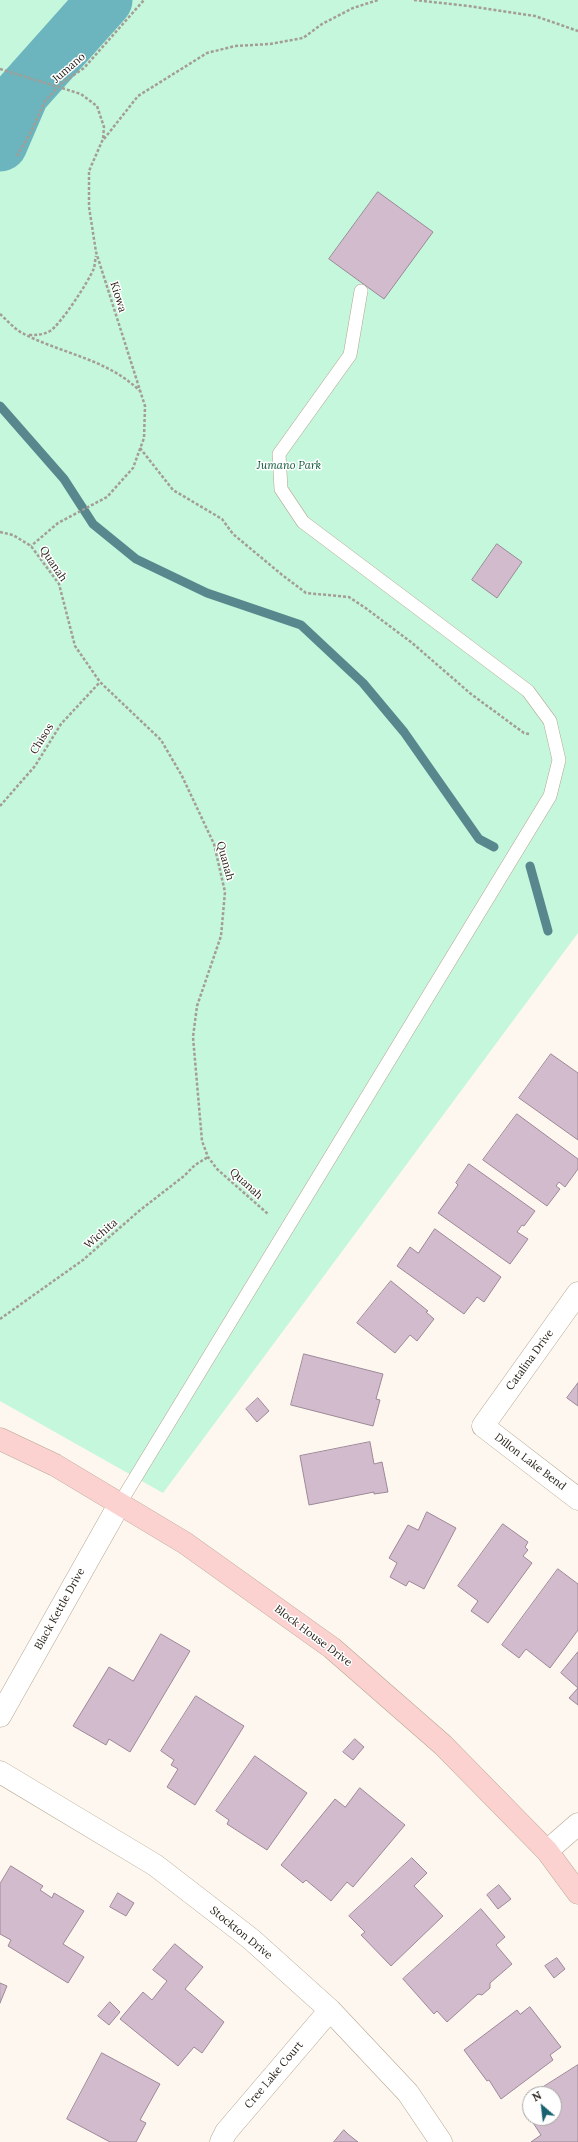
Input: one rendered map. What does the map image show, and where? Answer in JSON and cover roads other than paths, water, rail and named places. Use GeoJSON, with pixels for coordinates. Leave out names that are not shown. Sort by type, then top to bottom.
{"type":"FeatureCollection","features":[{"type":"Feature","properties":{"kind":"street","name":"Catalina Drive"},"geometry":{"type":"LineString","coordinates":[[483,1426],[578,1293]]}},
{"type":"Feature","properties":{"kind":"street","name":"Dillon Lake Bend"},"geometry":{"type":"LineString","coordinates":[[483,1426],[578,1498]]}},
{"type":"Feature","properties":{"kind":"street","name":"Block House Drive"},"geometry":{"type":"LineString","coordinates":[[0,1439],[55,1465],[185,1543],[332,1648],[443,1745],[547,1851],[578,1893]]}},
{"type":"Feature","properties":{"kind":"street","name":"Black Kettle Drive"},"geometry":{"type":"LineString","coordinates":[[0,1716],[120,1503]]}},
{"type":"Feature","properties":{"kind":"street","name":"Stockton Drive"},"geometry":{"type":"LineString","coordinates":[[0,1772],[155,1865],[251,1939],[330,2010],[408,2093],[441,2142]]}},
{"type":"Feature","properties":{"kind":"street"},"geometry":{"type":"LineString","coordinates":[[547,1851],[578,1824]]}},
{"type":"Feature","properties":{"kind":"street","name":"Cree Lake Court"},"geometry":{"type":"LineString","coordinates":[[221,2142],[226,2132],[330,2010]]}},
{"type":"Feature","properties":{"kind":"lane"},"geometry":{"type":"LineString","coordinates":[[120,1503],[287,1231],[550,796],[559,760],[550,721],[528,691],[303,522],[281,489],[279,454],[350,355],[361,291]]}},
{"type":"Feature","properties":{"kind":"waterway"},"geometry":{"type":"LineString","coordinates":[[0,144],[22,93],[105,0]]}},
{"type":"Feature","properties":{"kind":"waterway"},"geometry":{"type":"LineString","coordinates":[[0,406],[64,479],[93,524],[136,559],[207,593],[301,625],[363,683],[404,732],[479,839],[494,847]]}},
{"type":"Feature","properties":{"kind":"waterway"},"geometry":{"type":"LineString","coordinates":[[530,866],[548,931]]}},
{"type":"Feature","properties":{"kind":"park label","name":"Jumano Park"},"geometry":{"type":"Point","coordinates":[289,466]}}]}
